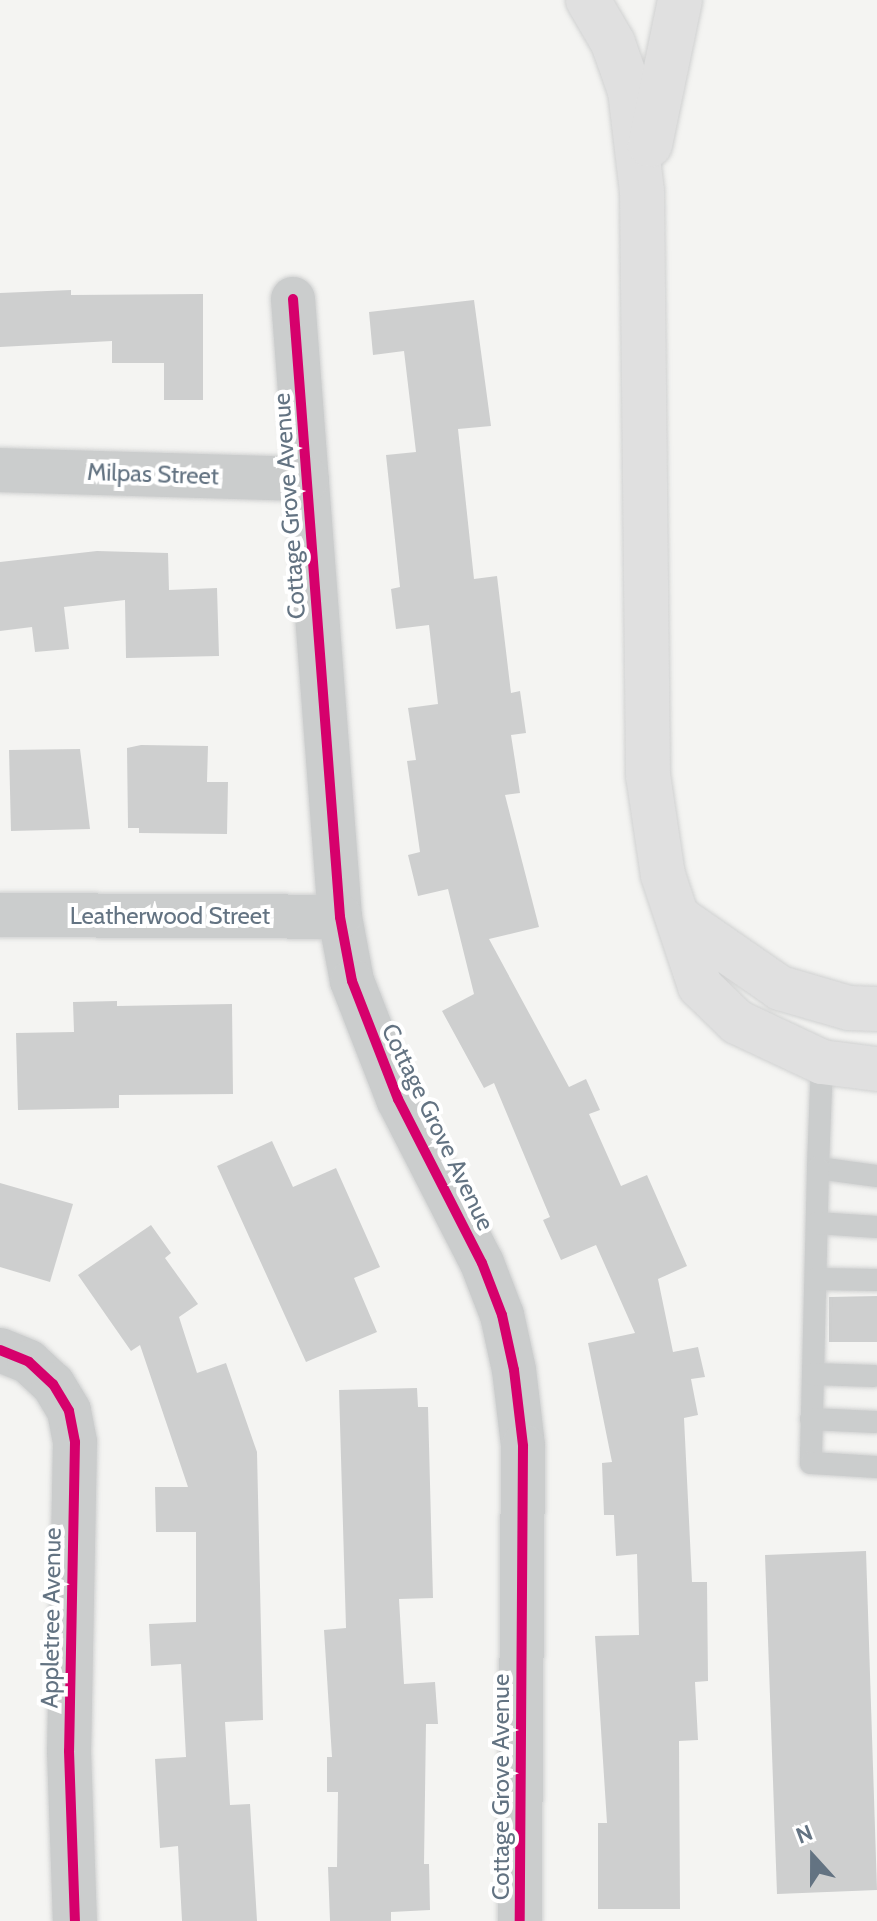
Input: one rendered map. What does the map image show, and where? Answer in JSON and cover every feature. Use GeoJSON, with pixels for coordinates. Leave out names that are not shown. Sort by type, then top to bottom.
{"type":"FeatureCollection","features":[{"type":"Feature","properties":{"kind":"highway"},"geometry":{"type":"LineString","coordinates":[[588,0],[613,43],[630,91],[642,191],[648,775],[652,828],[700,986],[737,1022],[822,1062],[877,1069]]}},
{"type":"Feature","properties":{"kind":"highway"},"geometry":{"type":"LineString","coordinates":[[642,191],[680,0]]}},
{"type":"Feature","properties":{"kind":"highway"},"geometry":{"type":"LineString","coordinates":[[679,918],[780,988],[849,1008],[877,1009]]}},
{"type":"Feature","properties":{"kind":"street","name":"Cottage Grove Avenue"},"geometry":{"type":"LineString","coordinates":[[293,299],[340,917],[352,981],[373,1046],[482,1263],[502,1315],[514,1370],[523,1446],[520,1921]]}},
{"type":"Feature","properties":{"kind":"street","name":"Milpas Street"},"geometry":{"type":"LineString","coordinates":[[0,470],[307,479]]}},
{"type":"Feature","properties":{"kind":"street","name":"Leatherwood Street"},"geometry":{"type":"LineString","coordinates":[[0,915],[340,917]]}},
{"type":"Feature","properties":{"kind":"street","name":"Appletree Avenue"},"geometry":{"type":"LineString","coordinates":[[0,1350],[29,1362],[53,1384],[69,1411],[75,1442],[69,1751],[75,1921]]}},
{"type":"Feature","properties":{"kind":"lane"},"geometry":{"type":"LineString","coordinates":[[822,1062],[811,1463],[877,1467]]}},
{"type":"Feature","properties":{"kind":"lane"},"geometry":{"type":"LineString","coordinates":[[818,1168],[877,1176]]}},
{"type":"Feature","properties":{"kind":"lane"},"geometry":{"type":"LineString","coordinates":[[817,1223],[877,1227]]}},
{"type":"Feature","properties":{"kind":"lane"},"geometry":{"type":"LineString","coordinates":[[816,1279],[877,1280]]}},
{"type":"Feature","properties":{"kind":"lane"},"geometry":{"type":"LineString","coordinates":[[813,1374],[874,1376]]}},
{"type":"Feature","properties":{"kind":"lane"},"geometry":{"type":"LineString","coordinates":[[811,1419],[875,1422]]}},
{"type":"Feature","properties":{"kind":"building"},"geometry":{"type":"Polygon","coordinates":[[[71,290],[71,295],[203,294],[203,400],[164,400],[164,363],[112,363],[112,341],[0,347],[0,293],[71,290]]]}},
{"type":"Feature","properties":{"kind":"building"},"geometry":{"type":"Polygon","coordinates":[[[474,300],[491,426],[458,429],[474,579],[497,576],[511,693],[520,691],[526,733],[511,735],[520,793],[505,795],[539,927],[489,939],[569,1087],[586,1079],[600,1110],[589,1114],[621,1186],[647,1175],[687,1266],[658,1279],[673,1352],[698,1347],[705,1377],[691,1379],[698,1415],[684,1418],[692,1582],[707,1582],[708,1681],[695,1682],[698,1740],[679,1741],[680,1909],[598,1909],[598,1823],[607,1823],[595,1636],[639,1635],[637,1554],[616,1556],[614,1515],[604,1515],[602,1463],[612,1462],[588,1343],[635,1333],[596,1245],[561,1260],[543,1220],[550,1217],[494,1083],[484,1088],[442,1011],[474,994],[448,889],[418,896],[408,855],[420,852],[407,761],[416,760],[408,708],[438,704],[429,625],[396,629],[391,589],[400,587],[386,455],[416,452],[404,351],[373,355],[369,312],[474,300]]]}},
{"type":"Feature","properties":{"kind":"building"},"geometry":{"type":"Polygon","coordinates":[[[97,551],[168,553],[169,590],[217,588],[219,656],[126,658],[125,600],[64,607],[69,649],[35,652],[32,627],[0,631],[0,562],[97,551]]]}},
{"type":"Feature","properties":{"kind":"building"},"geometry":{"type":"Polygon","coordinates":[[[141,745],[208,746],[207,782],[228,782],[227,834],[139,833],[139,828],[128,828],[127,748],[141,745]]]}},
{"type":"Feature","properties":{"kind":"building"},"geometry":{"type":"Polygon","coordinates":[[[80,749],[90,829],[11,831],[9,750],[80,749]]]}},
{"type":"Feature","properties":{"kind":"building"},"geometry":{"type":"Polygon","coordinates":[[[117,1001],[117,1006],[232,1004],[233,1094],[119,1095],[119,1108],[18,1110],[16,1033],[74,1032],[73,1002],[117,1001]]]}},
{"type":"Feature","properties":{"kind":"building"},"geometry":{"type":"Polygon","coordinates":[[[272,1141],[293,1187],[336,1168],[380,1267],[354,1278],[377,1332],[306,1362],[217,1166],[272,1141]]]}},
{"type":"Feature","properties":{"kind":"building"},"geometry":{"type":"Polygon","coordinates":[[[0,1183],[73,1204],[50,1282],[0,1267],[0,1183]]]}},
{"type":"Feature","properties":{"kind":"building"},"geometry":{"type":"Polygon","coordinates":[[[151,1225],[171,1253],[165,1258],[198,1304],[179,1317],[197,1373],[226,1363],[257,1452],[263,1720],[225,1722],[230,1805],[250,1804],[257,1921],[182,1921],[178,1846],[160,1848],[155,1759],[186,1757],[181,1664],[151,1666],[149,1624],[196,1622],[196,1532],[156,1532],[155,1487],[188,1487],[140,1345],[131,1351],[78,1275],[151,1225]]]}},
{"type":"Feature","properties":{"kind":"building"},"geometry":{"type":"Polygon","coordinates":[[[877,1296],[877,1342],[829,1342],[829,1297],[877,1296]]]}},
{"type":"Feature","properties":{"kind":"building"},"geometry":{"type":"Polygon","coordinates":[[[417,1388],[418,1407],[428,1407],[433,1598],[399,1599],[404,1684],[435,1682],[438,1724],[426,1724],[424,1864],[429,1864],[430,1910],[391,1912],[391,1921],[330,1921],[328,1867],[337,1867],[338,1792],[327,1792],[327,1757],[332,1757],[324,1630],[346,1628],[339,1390],[417,1388]]]}},
{"type":"Feature","properties":{"kind":"building"},"geometry":{"type":"Polygon","coordinates":[[[866,1551],[877,1890],[777,1894],[765,1555],[866,1551]]]}},
{"type":"Feature","properties":{"kind":"cycle path"},"geometry":{"type":"LineString","coordinates":[[293,299],[340,917],[352,981],[398,1099],[482,1263],[502,1315],[514,1370],[523,1446],[520,1921]]}},
{"type":"Feature","properties":{"kind":"cycle path"},"geometry":{"type":"LineString","coordinates":[[0,1350],[29,1362],[53,1384],[69,1411],[75,1442],[69,1751],[75,1921]]}}]}
